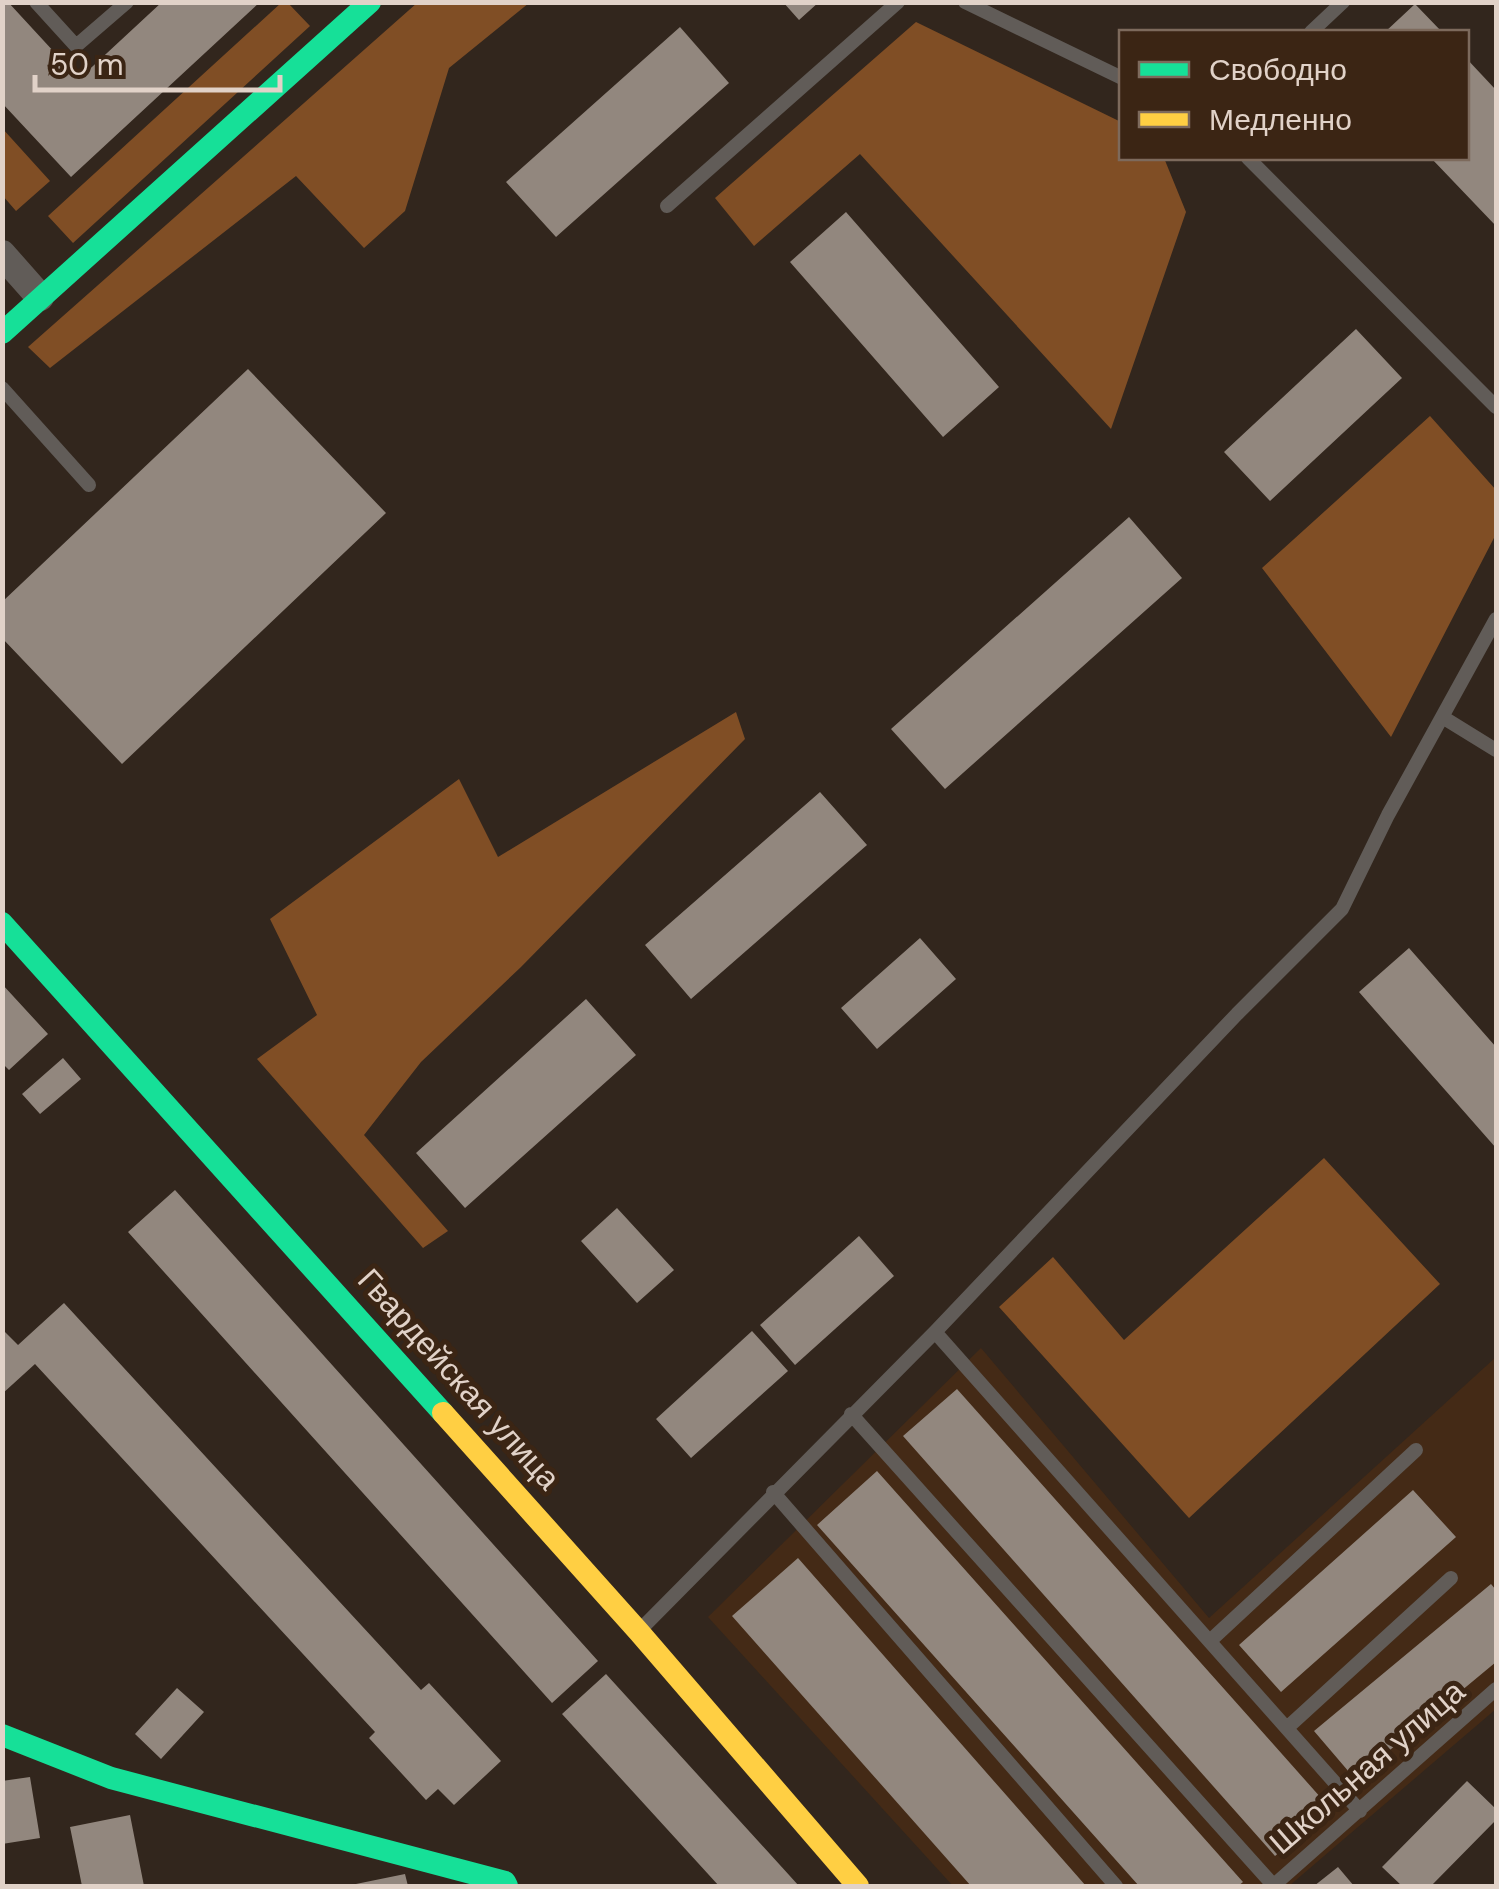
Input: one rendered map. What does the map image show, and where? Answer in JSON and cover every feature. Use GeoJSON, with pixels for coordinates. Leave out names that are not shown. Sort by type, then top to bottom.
{"type":"FeatureCollection","features":[{"type":"Feature","properties":{"kind":"street"},"geometry":{"type":"LineString","coordinates":[[2,333],[370,2]]}},
{"type":"Feature","properties":{"kind":"street"},"geometry":{"type":"LineString","coordinates":[[2,254],[40,297]]}},
{"type":"Feature","properties":{"kind":"street","name":"Гвардейская улица"},"geometry":{"type":"LineString","coordinates":[[2,923],[639,1632],[858,1886]]}},
{"type":"Feature","properties":{"kind":"street"},"geometry":{"type":"LineString","coordinates":[[2,1735],[111,1778],[512,1885]]}},
{"type":"Feature","properties":{"kind":"lane"},"geometry":{"type":"LineString","coordinates":[[36,2],[76,46],[126,2]]}},
{"type":"Feature","properties":{"kind":"lane"},"geometry":{"type":"LineString","coordinates":[[668,206],[898,2]]}},
{"type":"Feature","properties":{"kind":"lane"},"geometry":{"type":"LineString","coordinates":[[965,2],[1119,77]]}},
{"type":"Feature","properties":{"kind":"lane"},"geometry":{"type":"LineString","coordinates":[[1313,30],[1343,2]]}},
{"type":"Feature","properties":{"kind":"lane"},"geometry":{"type":"LineString","coordinates":[[1250,160],[1496,407]]}},
{"type":"Feature","properties":{"kind":"lane"},"geometry":{"type":"LineString","coordinates":[[2,388],[89,486]]}},
{"type":"Feature","properties":{"kind":"lane"},"geometry":{"type":"LineString","coordinates":[[639,1632],[935,1332],[1342,909],[1388,814],[1496,620]]}},
{"type":"Feature","properties":{"kind":"lane"},"geometry":{"type":"LineString","coordinates":[[1444,718],[1496,750]]}},
{"type":"Feature","properties":{"kind":"lane"},"geometry":{"type":"LineString","coordinates":[[935,1332],[1360,1811]]}},
{"type":"Feature","properties":{"kind":"lane"},"geometry":{"type":"LineString","coordinates":[[851,1414],[1273,1886]]}},
{"type":"Feature","properties":{"kind":"lane"},"geometry":{"type":"LineString","coordinates":[[1211,1640],[1416,1450]]}},
{"type":"Feature","properties":{"kind":"lane"},"geometry":{"type":"LineString","coordinates":[[773,1492],[1116,1886]]}},
{"type":"Feature","properties":{"kind":"lane"},"geometry":{"type":"LineString","coordinates":[[1288,1727],[1451,1578]]}},
{"type":"Feature","properties":{"kind":"lane","name":"Школьная улица"},"geometry":{"type":"LineString","coordinates":[[1273,1886],[1496,1689]]}},
{"type":"Feature","properties":{"kind":"shaded area"},"geometry":{"type":"Polygon","coordinates":[[[281,3],[288,3],[310,26],[73,243],[48,216],[281,3]]]}},
{"type":"Feature","properties":{"kind":"shaded area"},"geometry":{"type":"Polygon","coordinates":[[[417,3],[529,3],[449,68],[405,211],[364,248],[296,176],[50,368],[28,347],[417,3]]]}},
{"type":"Feature","properties":{"kind":"shaded area"},"geometry":{"type":"Polygon","coordinates":[[[916,22],[1119,121],[1119,160],[1165,160],[1186,212],[1111,429],[860,154],[754,246],[715,198],[916,22]]]}},
{"type":"Feature","properties":{"kind":"shaded area"},"geometry":{"type":"Polygon","coordinates":[[[2,128],[50,181],[16,211],[3,196],[2,128]]]}},
{"type":"Feature","properties":{"kind":"shaded area"},"geometry":{"type":"Polygon","coordinates":[[[1430,416],[1496,490],[1496,534],[1391,737],[1262,568],[1430,416]]]}},
{"type":"Feature","properties":{"kind":"shaded area"},"geometry":{"type":"Polygon","coordinates":[[[736,712],[745,739],[521,967],[421,1062],[364,1135],[448,1231],[423,1248],[257,1059],[317,1015],[270,919],[459,779],[498,857],[736,712]]]}},
{"type":"Feature","properties":{"kind":"shaded area"},"geometry":{"type":"Polygon","coordinates":[[[1324,1158],[1440,1284],[1189,1518],[999,1307],[1053,1257],[1124,1340],[1324,1158]]]}},
{"type":"Feature","properties":{"kind":"shaded area"},"geometry":{"type":"Polygon","coordinates":[[[981,1348],[1209,1618],[1496,1357],[1496,1709],[1289,1886],[953,1886],[708,1617],[981,1348]]]}},
{"type":"Feature","properties":{"kind":"building"},"geometry":{"type":"Polygon","coordinates":[[[5,2],[79,79],[162,2],[260,2],[71,177],[2,103],[5,2]]]}},
{"type":"Feature","properties":{"kind":"building"},"geometry":{"type":"Polygon","coordinates":[[[783,2],[819,2],[799,20],[783,2]]]}},
{"type":"Feature","properties":{"kind":"building"},"geometry":{"type":"Polygon","coordinates":[[[1415,4],[1440,30],[1387,30],[1415,4]]]}},
{"type":"Feature","properties":{"kind":"building"},"geometry":{"type":"Polygon","coordinates":[[[680,27],[729,83],[556,237],[506,182],[680,27]]]}},
{"type":"Feature","properties":{"kind":"building"},"geometry":{"type":"Polygon","coordinates":[[[1469,61],[1496,90],[1496,226],[1433,160],[1469,160],[1469,61]]]}},
{"type":"Feature","properties":{"kind":"building"},"geometry":{"type":"Polygon","coordinates":[[[846,212],[999,387],[943,437],[790,262],[846,212]]]}},
{"type":"Feature","properties":{"kind":"building"},"geometry":{"type":"Polygon","coordinates":[[[1356,329],[1402,378],[1270,501],[1224,452],[1356,329]]]}},
{"type":"Feature","properties":{"kind":"building"},"geometry":{"type":"Polygon","coordinates":[[[248,369],[386,513],[122,764],[2,638],[2,602],[248,369]]]}},
{"type":"Feature","properties":{"kind":"building"},"geometry":{"type":"Polygon","coordinates":[[[1129,517],[1182,578],[945,789],[891,729],[1129,517]]]}},
{"type":"Feature","properties":{"kind":"building"},"geometry":{"type":"Polygon","coordinates":[[[820,792],[867,845],[691,999],[645,945],[820,792]]]}},
{"type":"Feature","properties":{"kind":"building"},"geometry":{"type":"Polygon","coordinates":[[[920,938],[956,979],[877,1049],[841,1008],[920,938]]]}},
{"type":"Feature","properties":{"kind":"building"},"geometry":{"type":"Polygon","coordinates":[[[1409,948],[1496,1047],[1496,1148],[1359,992],[1409,948]]]}},
{"type":"Feature","properties":{"kind":"building"},"geometry":{"type":"Polygon","coordinates":[[[2,984],[48,1034],[9,1070],[2,1063],[2,984]]]}},
{"type":"Feature","properties":{"kind":"building"},"geometry":{"type":"Polygon","coordinates":[[[586,999],[636,1055],[465,1208],[416,1153],[586,999]]]}},
{"type":"Feature","properties":{"kind":"building"},"geometry":{"type":"Polygon","coordinates":[[[63,1058],[81,1079],[40,1114],[22,1094],[63,1058]]]}},
{"type":"Feature","properties":{"kind":"building"},"geometry":{"type":"Polygon","coordinates":[[[175,1190],[598,1661],[552,1703],[128,1232],[175,1190]]]}},
{"type":"Feature","properties":{"kind":"building"},"geometry":{"type":"Polygon","coordinates":[[[617,1208],[674,1270],[637,1303],[581,1241],[617,1208]]]}},
{"type":"Feature","properties":{"kind":"building"},"geometry":{"type":"Polygon","coordinates":[[[859,1236],[894,1276],[795,1365],[760,1325],[859,1236]]]}},
{"type":"Feature","properties":{"kind":"building"},"geometry":{"type":"Polygon","coordinates":[[[64,1303],[421,1690],[429,1683],[501,1761],[454,1805],[438,1789],[426,1800],[369,1738],[375,1732],[35,1364],[2,1394],[2,1329],[18,1345],[64,1303]]]}},
{"type":"Feature","properties":{"kind":"building"},"geometry":{"type":"Polygon","coordinates":[[[752,1331],[788,1371],[691,1458],[656,1419],[752,1331]]]}},
{"type":"Feature","properties":{"kind":"building"},"geometry":{"type":"Polygon","coordinates":[[[957,1389],[1330,1808],[1275,1856],[903,1436],[957,1389]]]}},
{"type":"Feature","properties":{"kind":"building"},"geometry":{"type":"Polygon","coordinates":[[[877,1471],[1243,1882],[1238,1886],[1139,1886],[817,1525],[877,1471]]]}},
{"type":"Feature","properties":{"kind":"building"},"geometry":{"type":"Polygon","coordinates":[[[1413,1490],[1456,1537],[1281,1692],[1239,1645],[1413,1490]]]}},
{"type":"Feature","properties":{"kind":"building"},"geometry":{"type":"Polygon","coordinates":[[[798,1558],[1086,1886],[971,1886],[732,1616],[798,1558]]]}},
{"type":"Feature","properties":{"kind":"building"},"geometry":{"type":"Polygon","coordinates":[[[1491,1584],[1496,1590],[1496,1662],[1355,1779],[1314,1731],[1491,1584]]]}},
{"type":"Feature","properties":{"kind":"building"},"geometry":{"type":"Polygon","coordinates":[[[606,1674],[799,1886],[719,1886],[562,1714],[606,1674]]]}},
{"type":"Feature","properties":{"kind":"building"},"geometry":{"type":"Polygon","coordinates":[[[177,1688],[204,1712],[161,1759],[135,1734],[177,1688]]]}},
{"type":"Feature","properties":{"kind":"building"},"geometry":{"type":"Polygon","coordinates":[[[30,1777],[40,1838],[2,1844],[2,1781],[30,1777]]]}},
{"type":"Feature","properties":{"kind":"building"},"geometry":{"type":"Polygon","coordinates":[[[1467,1781],[1496,1809],[1496,1820],[1431,1886],[1402,1886],[1382,1867],[1467,1781]]]}},
{"type":"Feature","properties":{"kind":"building"},"geometry":{"type":"Polygon","coordinates":[[[130,1815],[144,1886],[82,1886],[70,1827],[130,1815]]]}},
{"type":"Feature","properties":{"kind":"building"},"geometry":{"type":"Polygon","coordinates":[[[1338,1867],[1354,1886],[1314,1886],[1338,1867]]]}},
{"type":"Feature","properties":{"kind":"building"},"geometry":{"type":"Polygon","coordinates":[[[405,1874],[408,1886],[351,1886],[351,1885],[405,1874]]]}},
{"type":"Feature","properties":{"kind":"traffic: fast"},"geometry":{"type":"LineString","coordinates":[[2,333],[370,2]]}},
{"type":"Feature","properties":{"kind":"traffic: fast"},"geometry":{"type":"LineString","coordinates":[[2,923],[443,1413]]}},
{"type":"Feature","properties":{"kind":"traffic: fast"},"geometry":{"type":"LineString","coordinates":[[2,1735],[111,1778],[505,1882],[507,1886]]}},
{"type":"Feature","properties":{"kind":"traffic: slow"},"geometry":{"type":"LineString","coordinates":[[443,1413],[858,1886]]}}]}
